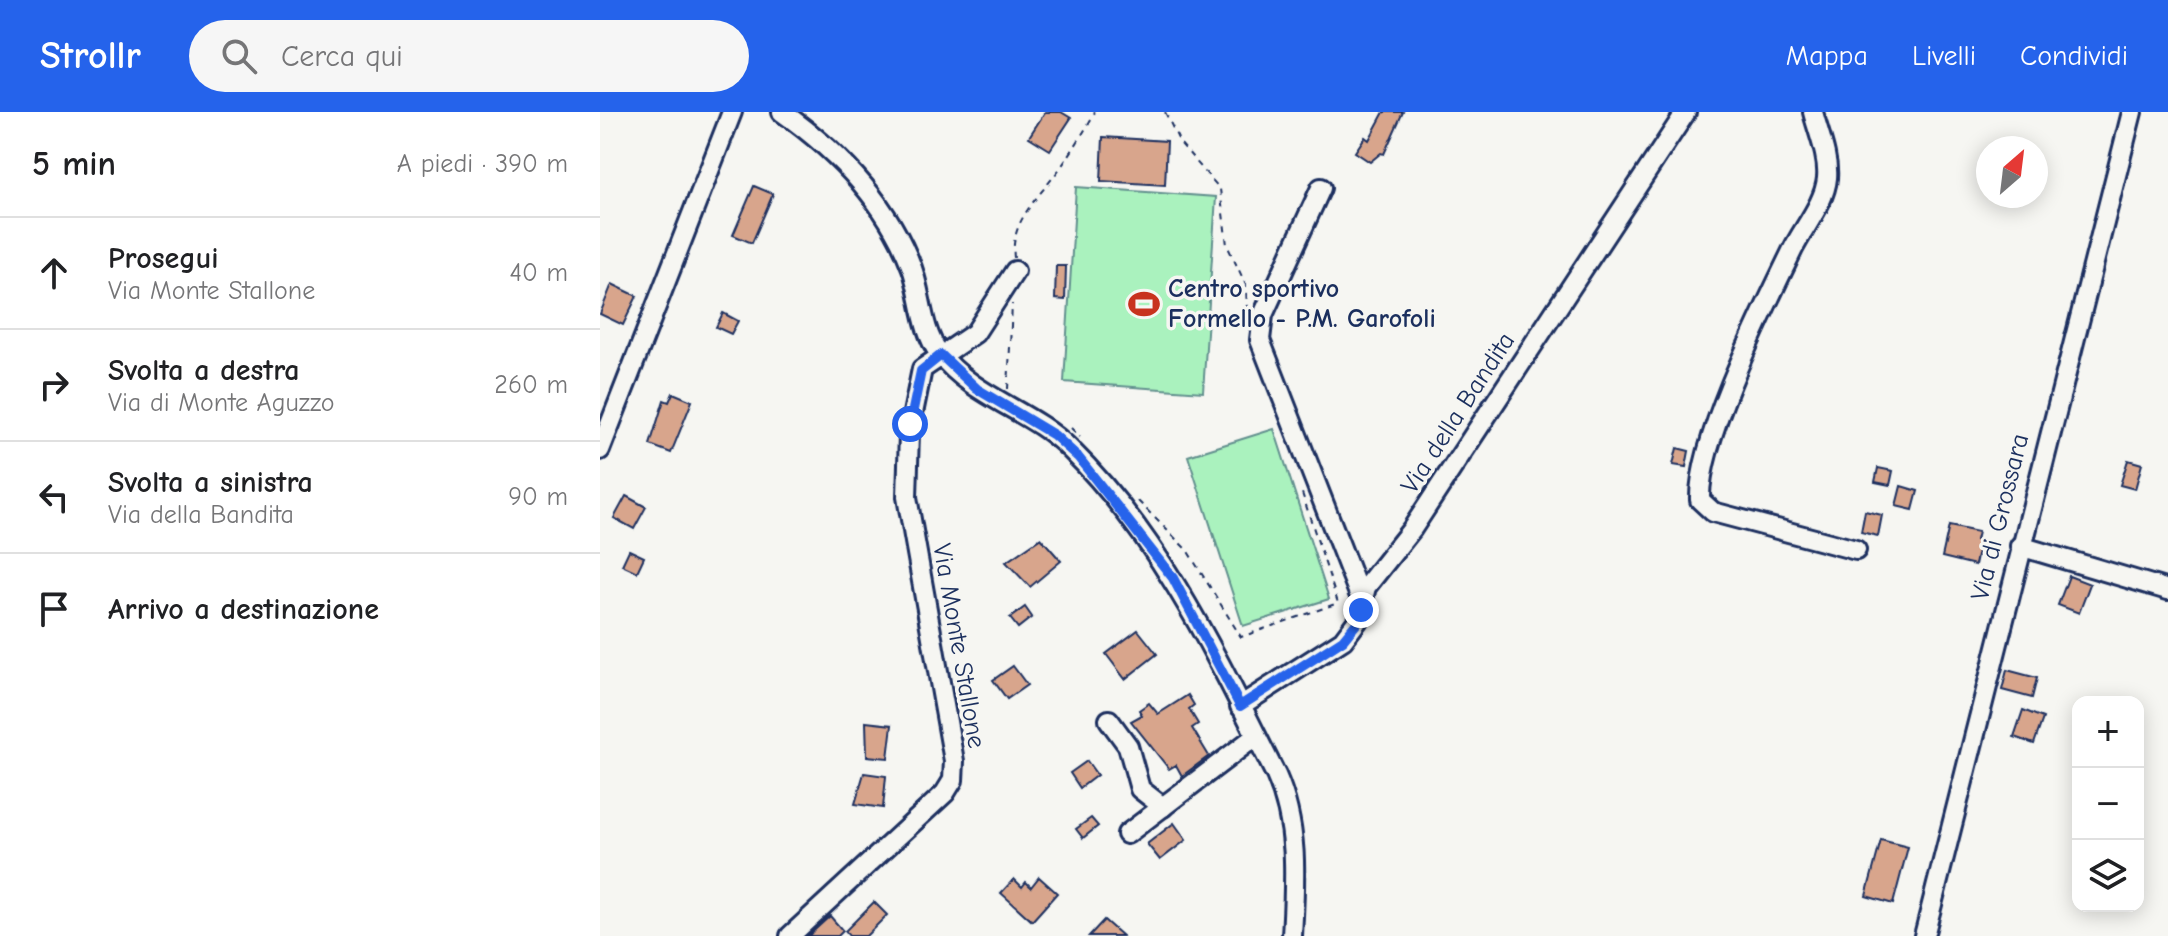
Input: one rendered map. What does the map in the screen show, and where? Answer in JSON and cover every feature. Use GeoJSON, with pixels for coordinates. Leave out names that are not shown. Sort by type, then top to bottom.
{"type":"FeatureCollection","features":[{"type":"Feature","properties":{"kind":"street"},"geometry":{"type":"LineString","coordinates":[[600,450],[732,112]]}},
{"type":"Feature","properties":{"kind":"street"},"geometry":{"type":"LineString","coordinates":[[782,112],[819,139],[847,165],[894,231],[913,272],[930,337],[941,355],[977,389],[1054,435],[1078,457],[1173,578],[1283,790],[1292,821],[1295,881],[1292,936]]}},
{"type":"Feature","properties":{"kind":"street","name":"Via della Bandita"},"geometry":{"type":"LineString","coordinates":[[1240,706],[1343,640],[1356,624],[1366,587],[1421,516],[1686,112]]}},
{"type":"Feature","properties":{"kind":"street"},"geometry":{"type":"LineString","coordinates":[[1813,112],[1827,165],[1825,188],[1786,265],[1723,406],[1707,455],[1699,497],[1703,506],[1713,512],[1856,550]]}},
{"type":"Feature","properties":{"kind":"street","name":"Via di Grossara"},"geometry":{"type":"LineString","coordinates":[[1924,936],[2132,112]]}},
{"type":"Feature","properties":{"kind":"street"},"geometry":{"type":"LineString","coordinates":[[1321,188],[1263,315],[1260,340],[1361,599]]}},
{"type":"Feature","properties":{"kind":"street"},"geometry":{"type":"LineString","coordinates":[[941,355],[975,333],[1015,271]]}},
{"type":"Feature","properties":{"kind":"street","name":"Via Monte Stallone"},"geometry":{"type":"LineString","coordinates":[[790,936],[945,793],[953,780],[954,761],[911,526],[906,476],[918,378],[926,364],[941,355]]}},
{"type":"Feature","properties":{"kind":"street"},"geometry":{"type":"LineString","coordinates":[[2020,546],[2168,590]]}},
{"type":"Feature","properties":{"kind":"street"},"geometry":{"type":"LineString","coordinates":[[1109,720],[1128,746],[1140,789],[1163,807]]}},
{"type":"Feature","properties":{"kind":"street"},"geometry":{"type":"LineString","coordinates":[[1127,834],[1256,736]]}},
{"type":"Feature","properties":{"kind":"path"},"geometry":{"type":"LineString","coordinates":[[1015,271],[1013,239],[1022,216],[1058,171],[1095,112]]}},
{"type":"Feature","properties":{"kind":"path"},"geometry":{"type":"LineString","coordinates":[[1165,112],[1185,150],[1220,189],[1227,245],[1246,285],[1247,313]]}},
{"type":"Feature","properties":{"kind":"path"},"geometry":{"type":"LineString","coordinates":[[1011,394],[1006,379],[1012,302]]}},
{"type":"Feature","properties":{"kind":"path"},"geometry":{"type":"LineString","coordinates":[[1061,422],[1085,441]]}},
{"type":"Feature","properties":{"kind":"path"},"geometry":{"type":"LineString","coordinates":[[1130,494],[1187,550],[1241,637],[1338,603],[1297,478]]}},
{"type":"Feature","properties":{"kind":"green space"},"geometry":{"type":"Polygon","coordinates":[[[1076,187],[1216,197],[1203,392],[1064,382],[1076,187]]]}},
{"type":"Feature","properties":{"kind":"green space"},"geometry":{"type":"Polygon","coordinates":[[[1274,429],[1329,599],[1243,626],[1188,456],[1274,429]]]}},
{"type":"Feature","properties":{"kind":"building"},"geometry":{"type":"Polygon","coordinates":[[[1045,112],[1061,112],[1071,118],[1050,150],[1029,137],[1045,112]]]}},
{"type":"Feature","properties":{"kind":"building"},"geometry":{"type":"Polygon","coordinates":[[[1384,112],[1403,112],[1384,154],[1370,162],[1355,152],[1365,137],[1369,140],[1384,112]]]}},
{"type":"Feature","properties":{"kind":"building"},"geometry":{"type":"Polygon","coordinates":[[[1103,137],[1167,141],[1165,185],[1101,181],[1103,137]]]}},
{"type":"Feature","properties":{"kind":"building"},"geometry":{"type":"Polygon","coordinates":[[[754,186],[773,194],[752,243],[733,235],[754,186]]]}},
{"type":"Feature","properties":{"kind":"building"},"geometry":{"type":"Polygon","coordinates":[[[1056,266],[1066,266],[1065,300],[1055,299],[1056,266]]]}},
{"type":"Feature","properties":{"kind":"building"},"geometry":{"type":"Polygon","coordinates":[[[612,284],[637,296],[623,325],[600,314],[612,284]]]}},
{"type":"Feature","properties":{"kind":"building"},"geometry":{"type":"Polygon","coordinates":[[[723,313],[738,321],[731,334],[716,327],[723,313]]]}},
{"type":"Feature","properties":{"kind":"building"},"geometry":{"type":"Polygon","coordinates":[[[673,393],[692,401],[671,453],[650,445],[664,400],[669,402],[673,393]]]}},
{"type":"Feature","properties":{"kind":"building"},"geometry":{"type":"Polygon","coordinates":[[[1677,448],[1689,451],[1686,467],[1673,465],[1677,448]]]}},
{"type":"Feature","properties":{"kind":"building"},"geometry":{"type":"Polygon","coordinates":[[[2128,460],[2142,464],[2135,489],[2120,485],[2128,460]]]}},
{"type":"Feature","properties":{"kind":"building"},"geometry":{"type":"Polygon","coordinates":[[[1878,468],[1893,471],[1890,485],[1875,482],[1878,468]]]}},
{"type":"Feature","properties":{"kind":"building"},"geometry":{"type":"Polygon","coordinates":[[[1901,486],[1918,491],[1913,510],[1896,506],[1901,486]]]}},
{"type":"Feature","properties":{"kind":"building"},"geometry":{"type":"Polygon","coordinates":[[[626,496],[646,507],[634,529],[614,518],[626,496]]]}},
{"type":"Feature","properties":{"kind":"building"},"geometry":{"type":"Polygon","coordinates":[[[1865,511],[1882,515],[1878,536],[1861,532],[1865,511]]]}},
{"type":"Feature","properties":{"kind":"building"},"geometry":{"type":"Polygon","coordinates":[[[1949,526],[1978,532],[1976,540],[1980,541],[1975,565],[1942,557],[1949,526]]]}},
{"type":"Feature","properties":{"kind":"building"},"geometry":{"type":"Polygon","coordinates":[[[1041,538],[1061,561],[1030,587],[1006,562],[1041,538]]]}},
{"type":"Feature","properties":{"kind":"building"},"geometry":{"type":"Polygon","coordinates":[[[629,550],[644,557],[637,572],[622,565],[629,550]]]}},
{"type":"Feature","properties":{"kind":"building"},"geometry":{"type":"Polygon","coordinates":[[[2069,576],[2090,584],[2079,613],[2058,605],[2069,576]]]}},
{"type":"Feature","properties":{"kind":"building"},"geometry":{"type":"Polygon","coordinates":[[[1025,607],[1032,617],[1018,628],[1010,618],[1025,607]]]}},
{"type":"Feature","properties":{"kind":"building"},"geometry":{"type":"Polygon","coordinates":[[[1138,630],[1157,654],[1125,679],[1106,654],[1138,630]]]}},
{"type":"Feature","properties":{"kind":"building"},"geometry":{"type":"Polygon","coordinates":[[[1013,666],[1027,685],[1007,699],[993,680],[1013,666]]]}},
{"type":"Feature","properties":{"kind":"building"},"geometry":{"type":"Polygon","coordinates":[[[2007,670],[2037,678],[2032,698],[2002,690],[2007,670]]]}},
{"type":"Feature","properties":{"kind":"building"},"geometry":{"type":"Polygon","coordinates":[[[1188,695],[1194,705],[1189,709],[1198,724],[1192,728],[1209,756],[1182,776],[1176,765],[1169,769],[1131,721],[1142,715],[1139,710],[1149,703],[1158,714],[1188,695]]]}},
{"type":"Feature","properties":{"kind":"building"},"geometry":{"type":"Polygon","coordinates":[[[2023,710],[2043,718],[2034,744],[2014,737],[2023,710]]]}},
{"type":"Feature","properties":{"kind":"building"},"geometry":{"type":"Polygon","coordinates":[[[866,722],[892,725],[888,758],[867,756],[866,722]]]}},
{"type":"Feature","properties":{"kind":"building"},"geometry":{"type":"Polygon","coordinates":[[[1087,761],[1097,775],[1080,788],[1070,773],[1087,761]]]}},
{"type":"Feature","properties":{"kind":"building"},"geometry":{"type":"Polygon","coordinates":[[[864,773],[886,776],[883,808],[855,804],[864,773]]]}},
{"type":"Feature","properties":{"kind":"building"},"geometry":{"type":"Polygon","coordinates":[[[1091,818],[1098,826],[1083,838],[1076,829],[1091,818]]]}},
{"type":"Feature","properties":{"kind":"building"},"geometry":{"type":"Polygon","coordinates":[[[1174,823],[1186,840],[1160,860],[1147,844],[1174,823]]]}},
{"type":"Feature","properties":{"kind":"building"},"geometry":{"type":"Polygon","coordinates":[[[1881,840],[1908,847],[1893,904],[1866,896],[1881,840]]]}},
{"type":"Feature","properties":{"kind":"building"},"geometry":{"type":"Polygon","coordinates":[[[1039,877],[1057,893],[1032,921],[1001,893],[1014,879],[1022,887],[1026,882],[1031,887],[1039,877]]]}},
{"type":"Feature","properties":{"kind":"building"},"geometry":{"type":"Polygon","coordinates":[[[874,902],[887,915],[866,936],[849,936],[845,931],[874,902]]]}},
{"type":"Feature","properties":{"kind":"building"},"geometry":{"type":"Polygon","coordinates":[[[830,916],[843,931],[838,936],[808,936],[830,916]]]}},
{"type":"Feature","properties":{"kind":"building"},"geometry":{"type":"Polygon","coordinates":[[[1104,920],[1122,936],[1089,936],[1104,920]]]}},
{"type":"Feature","properties":{"kind":"place","name":"Centro sportivo Formello - P.M. Garofoli"},"geometry":{"type":"Point","coordinates":[1144,304]}},
{"type":"Feature","properties":{"kind":"route"},"geometry":{"type":"LineString","coordinates":[[910,424],[921,371],[928,362],[941,355],[977,389],[1062,441],[1164,565],[1240,706],[1343,640],[1356,624],[1361,610]]}}]}
